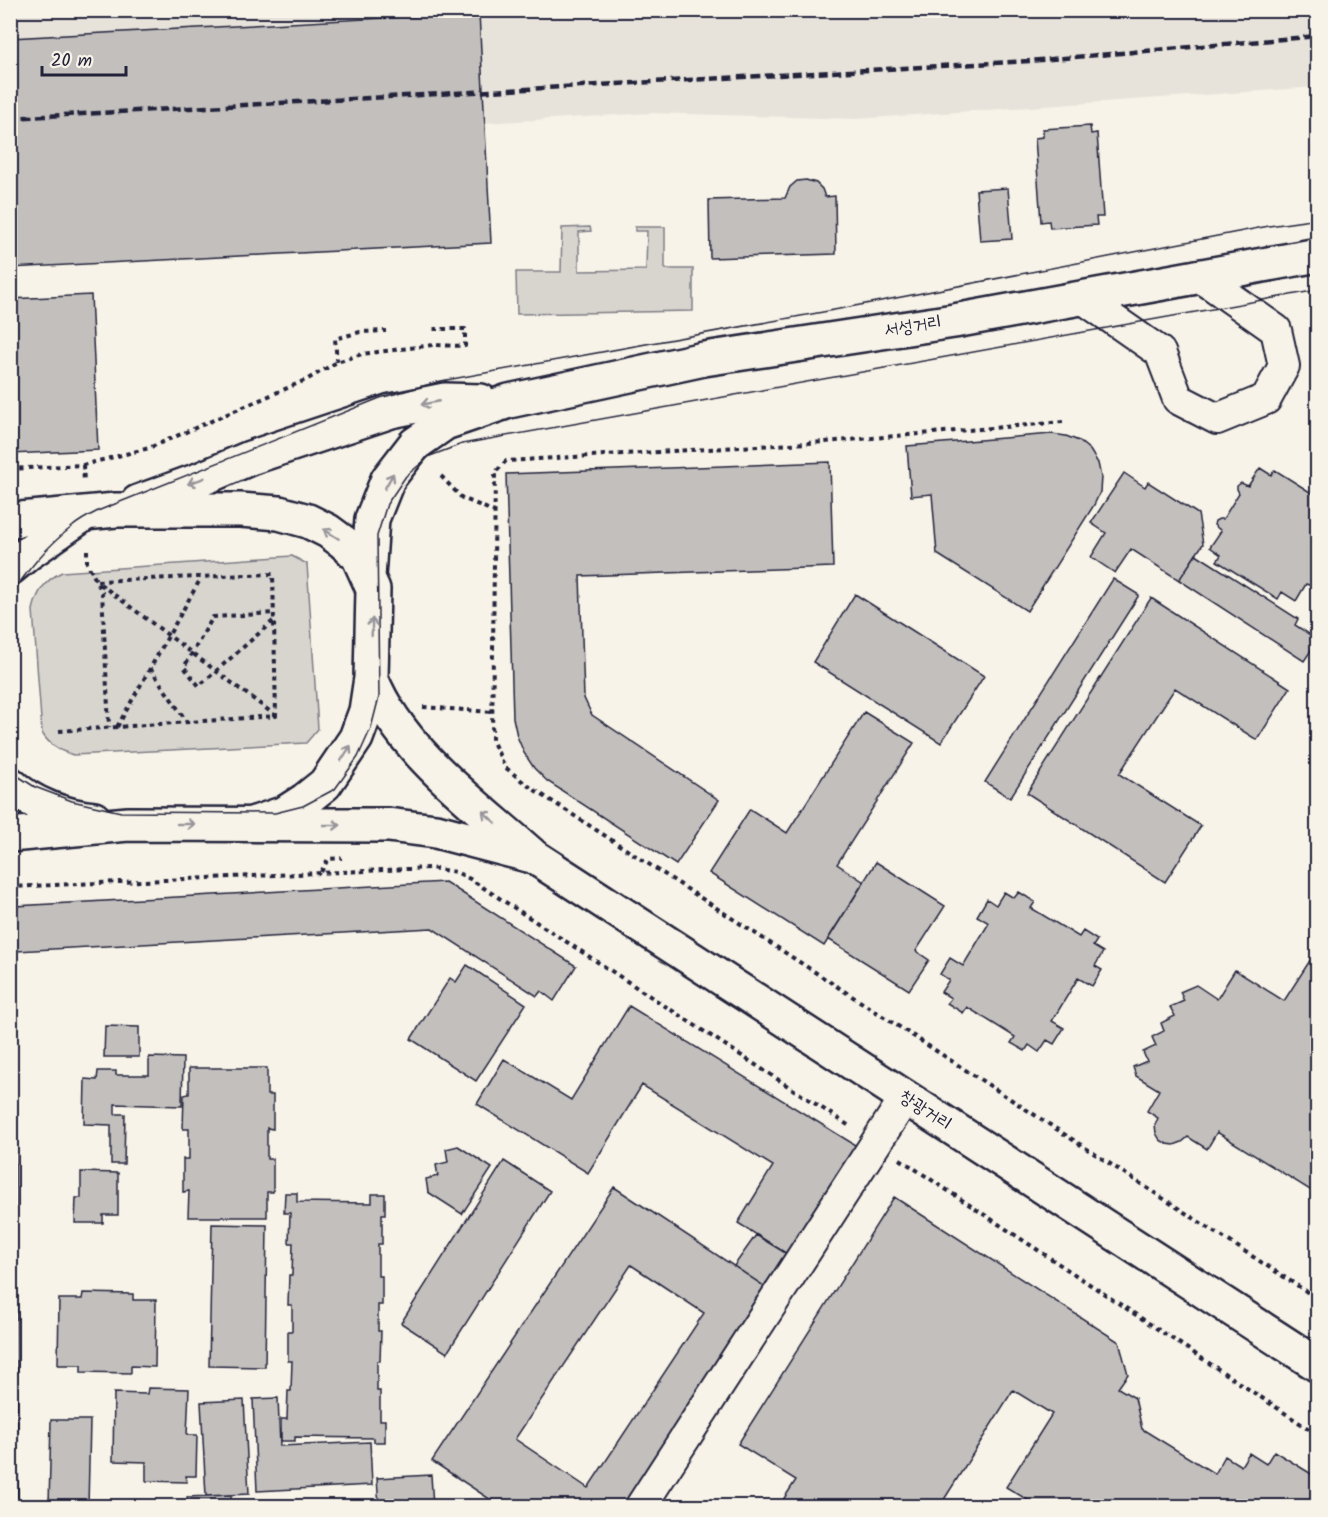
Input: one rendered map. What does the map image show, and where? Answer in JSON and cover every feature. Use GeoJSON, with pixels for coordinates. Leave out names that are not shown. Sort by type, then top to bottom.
{"type":"FeatureCollection","features":[{"type":"Feature","properties":{"kind":"main road","name":"서성거리"},"geometry":{"type":"LineString","coordinates":[[510,401],[704,359],[954,321],[1317,255]]}},
{"type":"Feature","properties":{"kind":"main road"},"geometry":{"type":"LineString","coordinates":[[10,568],[27,554],[100,512],[201,479],[250,458],[391,411],[445,400],[510,401]]}},
{"type":"Feature","properties":{"kind":"main road"},"geometry":{"type":"LineString","coordinates":[[368,577],[372,519],[388,479],[415,444],[445,423],[510,401]]}},
{"type":"Feature","properties":{"kind":"main road"},"geometry":{"type":"LineString","coordinates":[[10,520],[100,512],[240,510],[279,513],[308,521],[344,542],[358,556],[373,589],[371,678],[366,711],[356,738],[325,784],[285,813],[252,824]]}},
{"type":"Feature","properties":{"kind":"main road"},"geometry":{"type":"LineString","coordinates":[[371,678],[378,697],[398,727],[417,748],[443,776],[533,856]]}},
{"type":"Feature","properties":{"kind":"main road"},"geometry":{"type":"LineString","coordinates":[[10,784],[32,801],[75,817],[128,824]]}},
{"type":"Feature","properties":{"kind":"main road"},"geometry":{"type":"LineString","coordinates":[[10,834],[128,824],[388,825],[436,831],[533,856]]}},
{"type":"Feature","properties":{"kind":"main road","name":"창광거리"},"geometry":{"type":"LineString","coordinates":[[533,856],[1317,1365]]}},
{"type":"Feature","properties":{"kind":"street"},"geometry":{"type":"LineString","coordinates":[[1082,297],[1160,352],[1178,399],[1217,419],[1266,399],[1284,366],[1276,330],[1198,275]]}},
{"type":"Feature","properties":{"kind":"street"},"geometry":{"type":"LineString","coordinates":[[641,1506],[905,1098]]}},
{"type":"Feature","properties":{"kind":"path"},"geometry":{"type":"LineString","coordinates":[[10,469],[83,465],[149,448],[308,379],[338,362],[362,354],[432,345],[465,346],[465,329],[433,329]]}},
{"type":"Feature","properties":{"kind":"path"},"geometry":{"type":"LineString","coordinates":[[338,362],[335,339],[360,332],[386,331]]}},
{"type":"Feature","properties":{"kind":"path"},"geometry":{"type":"LineString","coordinates":[[1063,422],[825,442],[506,461],[495,473],[492,740],[506,767],[527,784],[1317,1299]]}},
{"type":"Feature","properties":{"kind":"path"},"geometry":{"type":"LineString","coordinates":[[83,465],[100,512],[87,563],[102,592],[109,727]]}},
{"type":"Feature","properties":{"kind":"path"},"geometry":{"type":"LineString","coordinates":[[441,476],[462,498],[495,512]]}},
{"type":"Feature","properties":{"kind":"path"},"geometry":{"type":"LineString","coordinates":[[97,581],[273,574],[276,716]]}},
{"type":"Feature","properties":{"kind":"path"},"geometry":{"type":"LineString","coordinates":[[117,727],[202,577]]}},
{"type":"Feature","properties":{"kind":"path"},"geometry":{"type":"LineString","coordinates":[[97,581],[276,716]]}},
{"type":"Feature","properties":{"kind":"path"},"geometry":{"type":"LineString","coordinates":[[274,613],[213,617],[184,668],[199,686],[274,620]]}},
{"type":"Feature","properties":{"kind":"path"},"geometry":{"type":"LineString","coordinates":[[150,668],[188,722]]}},
{"type":"Feature","properties":{"kind":"path"},"geometry":{"type":"LineString","coordinates":[[423,707],[492,712]]}},
{"type":"Feature","properties":{"kind":"path"},"geometry":{"type":"LineString","coordinates":[[59,731],[276,716]]}},
{"type":"Feature","properties":{"kind":"path"},"geometry":{"type":"LineString","coordinates":[[321,872],[328,859]]}},
{"type":"Feature","properties":{"kind":"path"},"geometry":{"type":"LineString","coordinates":[[10,887],[430,868],[456,872],[876,1143],[1317,1435]]}},
{"type":"Feature","properties":{"kind":"shaded area"},"geometry":{"type":"Polygon","coordinates":[[[11,11],[1317,11],[1317,87],[857,119],[651,113],[11,151],[11,11]]]}},
{"type":"Feature","properties":{"kind":"shaded area"},"geometry":{"type":"Polygon","coordinates":[[[590,227],[591,231],[579,232],[579,271],[646,270],[647,231],[635,231],[635,227],[665,227],[665,269],[693,269],[693,311],[517,314],[516,272],[561,272],[562,228],[590,227]]]}},
{"type":"Feature","properties":{"kind":"shaded area"},"geometry":{"type":"Polygon","coordinates":[[[292,556],[307,564],[318,729],[306,743],[73,755],[55,747],[42,733],[33,610],[39,592],[51,579],[62,572],[292,556]]]}},
{"type":"Feature","properties":{"kind":"building"},"geometry":{"type":"Polygon","coordinates":[[[479,13],[491,243],[10,268],[10,38],[479,13]]]}},
{"type":"Feature","properties":{"kind":"building"},"geometry":{"type":"Polygon","coordinates":[[[1318,97],[1318,150],[1317,151],[1311,98],[1318,97]]]}},
{"type":"Feature","properties":{"kind":"building"},"geometry":{"type":"Polygon","coordinates":[[[1090,126],[1091,134],[1097,133],[1103,217],[1096,217],[1097,225],[1050,228],[1049,221],[1041,222],[1035,138],[1043,137],[1043,129],[1090,126]]]}},
{"type":"Feature","properties":{"kind":"building"},"geometry":{"type":"Polygon","coordinates":[[[806,180],[816,183],[822,189],[825,197],[835,196],[836,254],[710,258],[709,200],[785,198],[790,187],[797,181],[806,180]]]}},
{"type":"Feature","properties":{"kind":"building"},"geometry":{"type":"Polygon","coordinates":[[[1008,188],[1012,239],[980,241],[976,190],[1008,188]]]}},
{"type":"Feature","properties":{"kind":"building"},"geometry":{"type":"Polygon","coordinates":[[[91,295],[98,450],[10,454],[10,299],[91,295]]]}},
{"type":"Feature","properties":{"kind":"building"},"geometry":{"type":"Polygon","coordinates":[[[1052,434],[1079,441],[1090,450],[1098,463],[1101,477],[1100,492],[1027,611],[937,554],[932,494],[911,496],[907,446],[1052,434]]]}},
{"type":"Feature","properties":{"kind":"building"},"geometry":{"type":"Polygon","coordinates":[[[830,462],[833,567],[580,576],[584,698],[592,715],[719,800],[676,865],[547,781],[524,753],[513,718],[506,474],[830,462]]]}},
{"type":"Feature","properties":{"kind":"building"},"geometry":{"type":"Polygon","coordinates":[[[1260,468],[1271,475],[1275,470],[1318,497],[1318,575],[1316,578],[1318,585],[1314,587],[1306,584],[1296,601],[1282,592],[1278,599],[1217,561],[1221,555],[1210,547],[1221,531],[1214,525],[1215,521],[1223,519],[1239,493],[1237,486],[1241,483],[1248,486],[1260,468]]]}},
{"type":"Feature","properties":{"kind":"building"},"geometry":{"type":"Polygon","coordinates":[[[1124,473],[1145,487],[1148,482],[1198,514],[1203,544],[1179,580],[1131,549],[1115,573],[1091,557],[1106,533],[1091,523],[1124,473]]]}},
{"type":"Feature","properties":{"kind":"building"},"geometry":{"type":"Polygon","coordinates":[[[1196,554],[1298,619],[1295,625],[1318,640],[1304,661],[1179,580],[1196,554]]]}},
{"type":"Feature","properties":{"kind":"building"},"geometry":{"type":"Polygon","coordinates":[[[1113,579],[1139,595],[1010,798],[985,782],[1113,579]]]}},
{"type":"Feature","properties":{"kind":"building"},"geometry":{"type":"Polygon","coordinates":[[[855,594],[984,676],[941,743],[813,662],[855,594]]]}},
{"type":"Feature","properties":{"kind":"building"},"geometry":{"type":"Polygon","coordinates":[[[1151,598],[1290,688],[1257,740],[1175,688],[1119,774],[1201,826],[1165,882],[1027,793],[1151,598]]]}},
{"type":"Feature","properties":{"kind":"building"},"geometry":{"type":"Polygon","coordinates":[[[864,712],[914,743],[837,864],[864,882],[824,946],[709,873],[750,809],[787,833],[864,712]]]}},
{"type":"Feature","properties":{"kind":"building"},"geometry":{"type":"Polygon","coordinates":[[[876,862],[945,906],[916,951],[929,960],[909,990],[828,939],[876,862]]]}},
{"type":"Feature","properties":{"kind":"building"},"geometry":{"type":"Polygon","coordinates":[[[445,882],[576,966],[554,1001],[541,991],[537,996],[432,928],[17,951],[15,906],[445,882]]]}},
{"type":"Feature","properties":{"kind":"building"},"geometry":{"type":"Polygon","coordinates":[[[1004,892],[1014,898],[1019,892],[1035,902],[1031,908],[1079,937],[1083,931],[1097,940],[1093,946],[1103,952],[1095,966],[1102,970],[1092,986],[1078,978],[1052,1021],[1064,1028],[1054,1044],[1047,1040],[1039,1052],[1029,1045],[1025,1051],[1011,1043],[1015,1037],[967,1007],[963,1013],[947,1003],[951,998],[941,992],[949,980],[940,974],[950,958],[963,966],[989,923],[977,916],[987,899],[996,905],[1004,892]]]}},
{"type":"Feature","properties":{"kind":"building"},"geometry":{"type":"Polygon","coordinates":[[[1318,948],[1318,1195],[1217,1132],[1207,1149],[1188,1137],[1174,1145],[1160,1140],[1155,1125],[1158,1118],[1147,1111],[1159,1090],[1136,1076],[1133,1067],[1147,1061],[1143,1052],[1156,1046],[1152,1037],[1164,1031],[1161,1023],[1175,1016],[1170,1007],[1184,1001],[1180,992],[1196,985],[1217,999],[1235,970],[1284,1001],[1318,948]]]}},
{"type":"Feature","properties":{"kind":"building"},"geometry":{"type":"Polygon","coordinates":[[[10,955],[15,955],[15,1045],[10,1045],[10,955]]]}},
{"type":"Feature","properties":{"kind":"building"},"geometry":{"type":"Polygon","coordinates":[[[467,965],[526,1004],[476,1081],[411,1039],[450,978],[456,982],[467,965]]]}},
{"type":"Feature","properties":{"kind":"building"},"geometry":{"type":"Polygon","coordinates":[[[629,1006],[860,1148],[792,1257],[738,1223],[773,1166],[642,1085],[588,1173],[477,1104],[504,1059],[571,1100],[629,1006]]]}},
{"type":"Feature","properties":{"kind":"building"},"geometry":{"type":"Polygon","coordinates":[[[105,1026],[139,1027],[139,1057],[104,1057],[105,1026]]]}},
{"type":"Feature","properties":{"kind":"building"},"geometry":{"type":"Polygon","coordinates":[[[10,1045],[15,1045],[18,1506],[10,1506],[10,1045]]]}},
{"type":"Feature","properties":{"kind":"building"},"geometry":{"type":"Polygon","coordinates":[[[149,1057],[183,1058],[182,1106],[115,1104],[115,1114],[125,1114],[124,1164],[111,1164],[111,1125],[84,1124],[85,1079],[97,1080],[98,1071],[116,1071],[116,1075],[149,1075],[149,1057]]]}},
{"type":"Feature","properties":{"kind":"building"},"geometry":{"type":"Polygon","coordinates":[[[189,1068],[267,1068],[267,1095],[273,1095],[273,1129],[267,1128],[267,1159],[273,1159],[273,1192],[267,1192],[267,1217],[188,1217],[189,1191],[183,1192],[183,1159],[189,1159],[189,1129],[183,1129],[184,1095],[189,1094],[189,1068]]]}},
{"type":"Feature","properties":{"kind":"building"},"geometry":{"type":"Polygon","coordinates":[[[458,1146],[492,1168],[462,1214],[428,1192],[426,1179],[438,1176],[436,1165],[448,1162],[446,1149],[458,1146]]]}},
{"type":"Feature","properties":{"kind":"building"},"geometry":{"type":"Polygon","coordinates":[[[504,1161],[550,1191],[447,1353],[401,1323],[504,1161]]]}},
{"type":"Feature","properties":{"kind":"building"},"geometry":{"type":"Polygon","coordinates":[[[81,1172],[118,1173],[118,1215],[103,1215],[103,1223],[75,1223],[76,1198],[81,1198],[81,1172]]]}},
{"type":"Feature","properties":{"kind":"building"},"geometry":{"type":"Polygon","coordinates":[[[614,1187],[770,1290],[626,1506],[500,1506],[432,1461],[614,1187]],[[631,1265],[515,1439],[588,1488],[704,1313],[631,1265]]]}},
{"type":"Feature","properties":{"kind":"building"},"geometry":{"type":"Polygon","coordinates":[[[285,1193],[297,1193],[297,1202],[372,1203],[372,1194],[385,1194],[382,1244],[378,1244],[378,1276],[382,1276],[382,1305],[378,1305],[378,1331],[381,1331],[380,1361],[377,1361],[377,1391],[380,1391],[380,1420],[385,1420],[385,1442],[374,1442],[374,1438],[295,1437],[295,1441],[281,1441],[281,1419],[287,1419],[288,1391],[291,1391],[292,1361],[288,1361],[288,1331],[292,1331],[292,1305],[288,1305],[293,1243],[289,1243],[290,1213],[284,1213],[285,1193]]]}},
{"type":"Feature","properties":{"kind":"building"},"geometry":{"type":"Polygon","coordinates":[[[894,1197],[1119,1342],[1128,1374],[1118,1388],[1135,1398],[1142,1429],[1215,1474],[1225,1456],[1241,1466],[1249,1453],[1266,1464],[1274,1451],[1318,1478],[1318,1506],[1038,1506],[1006,1487],[1052,1414],[1013,1390],[940,1506],[779,1506],[796,1480],[738,1444],[894,1197]]]}},
{"type":"Feature","properties":{"kind":"building"},"geometry":{"type":"Polygon","coordinates":[[[212,1224],[267,1225],[265,1367],[209,1366],[212,1224]]]}},
{"type":"Feature","properties":{"kind":"building"},"geometry":{"type":"Polygon","coordinates":[[[756,1235],[792,1257],[770,1290],[734,1266],[756,1235]]]}},
{"type":"Feature","properties":{"kind":"building"},"geometry":{"type":"Polygon","coordinates":[[[83,1293],[133,1294],[133,1300],[156,1300],[155,1367],[131,1366],[131,1373],[81,1372],[81,1365],[58,1365],[59,1299],[82,1299],[83,1293]]]}},
{"type":"Feature","properties":{"kind":"building"},"geometry":{"type":"Polygon","coordinates":[[[148,1388],[189,1389],[187,1435],[197,1435],[196,1476],[186,1476],[187,1482],[146,1481],[146,1462],[113,1461],[114,1393],[147,1394],[148,1388]]]}},
{"type":"Feature","properties":{"kind":"building"},"geometry":{"type":"Polygon","coordinates":[[[278,1398],[280,1446],[370,1442],[372,1485],[257,1491],[253,1399],[278,1398]]]}},
{"type":"Feature","properties":{"kind":"building"},"geometry":{"type":"Polygon","coordinates":[[[244,1400],[249,1494],[206,1496],[201,1402],[244,1400]]]}},
{"type":"Feature","properties":{"kind":"building"},"geometry":{"type":"Polygon","coordinates":[[[51,1420],[90,1420],[88,1506],[49,1506],[51,1420]]]}},
{"type":"Feature","properties":{"kind":"building"},"geometry":{"type":"Polygon","coordinates":[[[431,1475],[433,1506],[379,1506],[377,1478],[431,1475]]]}},
{"type":"Feature","properties":{"kind":"building"},"geometry":{"type":"Polygon","coordinates":[[[231,1495],[231,1506],[188,1506],[187,1497],[231,1495]]]}},
{"type":"Feature","properties":{"kind":"tram line"},"geometry":{"type":"LineString","coordinates":[[10,598],[30,569],[63,534],[78,522],[100,510],[380,398],[441,381],[834,310],[1269,226],[1318,219]]}},
{"type":"Feature","properties":{"kind":"tram line"},"geometry":{"type":"LineString","coordinates":[[10,771],[35,787],[72,801],[121,812],[275,813],[303,806],[335,789],[358,757],[371,728],[379,697],[377,536],[387,504],[406,476],[430,456],[462,444],[1318,290]]}},
{"type":"Feature","properties":{"kind":"railway"},"geometry":{"type":"LineString","coordinates":[[10,118],[1029,61],[1318,36]]}}]}
